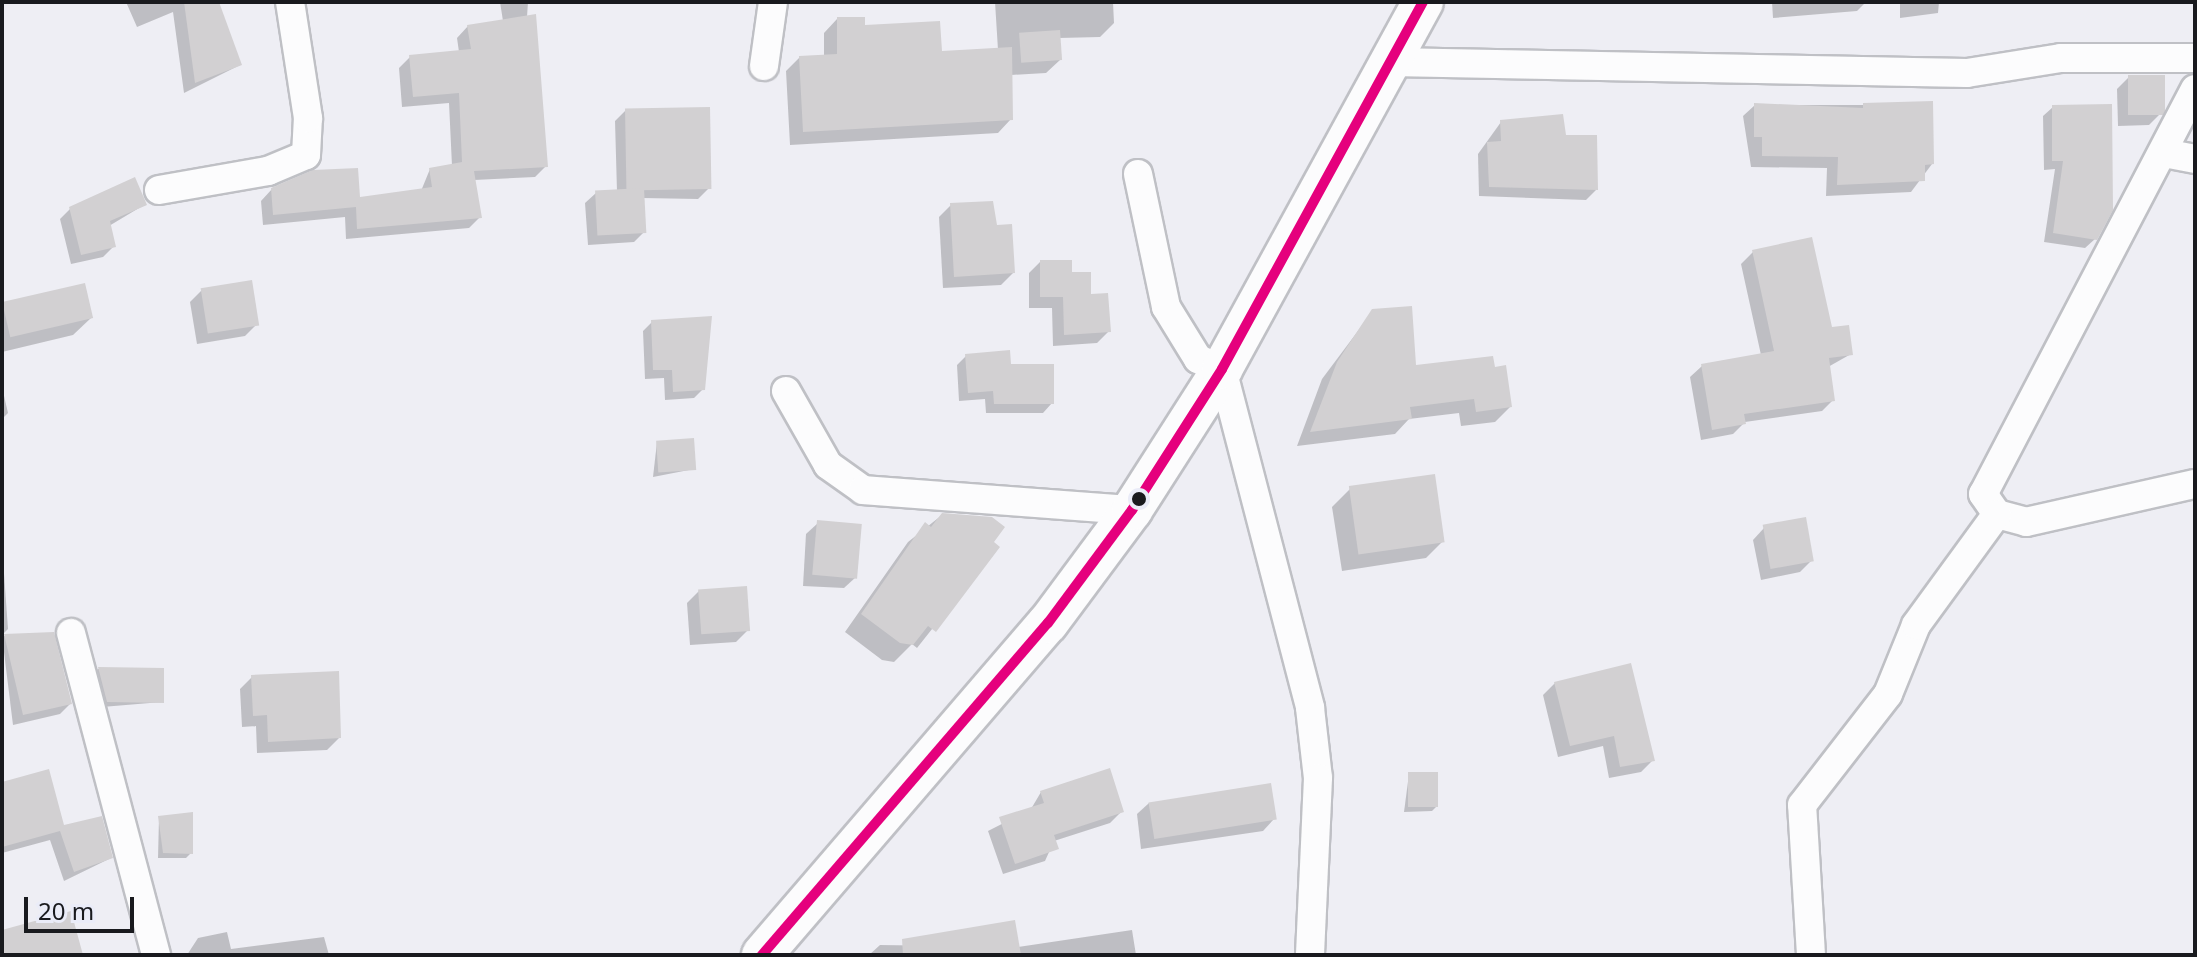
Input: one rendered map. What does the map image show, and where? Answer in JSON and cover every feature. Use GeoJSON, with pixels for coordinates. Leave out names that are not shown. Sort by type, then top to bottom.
{"type":"FeatureCollection","features":[{"type":"Feature","properties":{"kind":"main road"},"geometry":{"type":"LineString","coordinates":[[762,955],[1048,623],[1132,510],[1222,369],[1423,2]]}},
{"type":"Feature","properties":{"kind":"street"},"geometry":{"type":"LineString","coordinates":[[159,190],[268,171],[306,155],[308,118],[290,2]]}},
{"type":"Feature","properties":{"kind":"street"},"geometry":{"type":"LineString","coordinates":[[764,66],[773,2]]}},
{"type":"Feature","properties":{"kind":"street"},"geometry":{"type":"LineString","coordinates":[[1391,62],[1967,73],[2061,58],[2195,58]]}},
{"type":"Feature","properties":{"kind":"street"},"geometry":{"type":"LineString","coordinates":[[2195,89],[2164,153],[1985,483],[1983,494],[1997,514],[2026,522],[2195,484]]}},
{"type":"Feature","properties":{"kind":"street"},"geometry":{"type":"LineString","coordinates":[[2164,153],[2195,159]]}},
{"type":"Feature","properties":{"kind":"street"},"geometry":{"type":"LineString","coordinates":[[1138,174],[1166,307],[1198,359],[1222,369],[1314,736],[1310,955]]}},
{"type":"Feature","properties":{"kind":"street"},"geometry":{"type":"LineString","coordinates":[[786,391],[828,465],[863,490],[1132,510]]}},
{"type":"Feature","properties":{"kind":"street"},"geometry":{"type":"LineString","coordinates":[[1811,955],[1802,805],[1888,694],[1916,625],[1997,514]]}},
{"type":"Feature","properties":{"kind":"street"},"geometry":{"type":"LineString","coordinates":[[71,633],[156,955]]}},
{"type":"Feature","properties":{"kind":"building"},"geometry":{"type":"Polygon","coordinates":[[[184,2],[219,2],[242,65],[195,83],[184,2]]]}},
{"type":"Feature","properties":{"kind":"building"},"geometry":{"type":"Polygon","coordinates":[[[536,14],[548,167],[474,171],[482,218],[357,229],[356,207],[273,215],[271,188],[313,170],[358,168],[360,197],[432,187],[429,168],[462,162],[459,93],[413,97],[409,55],[471,49],[467,25],[536,14]]]}},
{"type":"Feature","properties":{"kind":"building"},"geometry":{"type":"Polygon","coordinates":[[[837,17],[865,17],[865,25],[940,21],[942,51],[1012,47],[1013,120],[803,132],[799,56],[837,54],[837,17]]]}},
{"type":"Feature","properties":{"kind":"building"},"geometry":{"type":"Polygon","coordinates":[[[1060,30],[1062,60],[1021,63],[1019,33],[1060,30]]]}},
{"type":"Feature","properties":{"kind":"building"},"geometry":{"type":"Polygon","coordinates":[[[2128,75],[2165,75],[2165,115],[2128,115],[2128,75]]]}},
{"type":"Feature","properties":{"kind":"building"},"geometry":{"type":"Polygon","coordinates":[[[1933,101],[1934,164],[1925,165],[1925,181],[1837,185],[1838,157],[1762,156],[1762,137],[1754,137],[1754,103],[1863,108],[1863,103],[1933,101]]]}},
{"type":"Feature","properties":{"kind":"building"},"geometry":{"type":"Polygon","coordinates":[[[2112,104],[2113,210],[2097,240],[2053,233],[2063,161],[2052,161],[2052,105],[2112,104]]]}},
{"type":"Feature","properties":{"kind":"building"},"geometry":{"type":"Polygon","coordinates":[[[710,107],[711,189],[626,190],[625,108],[710,107]]]}},
{"type":"Feature","properties":{"kind":"building"},"geometry":{"type":"Polygon","coordinates":[[[1563,114],[1566,135],[1597,135],[1598,190],[1489,187],[1487,142],[1501,141],[1500,120],[1563,114]]]}},
{"type":"Feature","properties":{"kind":"building"},"geometry":{"type":"Polygon","coordinates":[[[135,177],[147,205],[110,221],[116,247],[81,255],[69,207],[135,177]]]}},
{"type":"Feature","properties":{"kind":"building"},"geometry":{"type":"Polygon","coordinates":[[[644,188],[646,233],[597,236],[595,191],[644,188]]]}},
{"type":"Feature","properties":{"kind":"building"},"geometry":{"type":"Polygon","coordinates":[[[993,201],[997,225],[1012,224],[1015,273],[954,277],[950,203],[993,201]]]}},
{"type":"Feature","properties":{"kind":"building"},"geometry":{"type":"Polygon","coordinates":[[[1812,237],[1832,327],[1849,325],[1853,355],[1829,358],[1835,401],[1744,414],[1746,424],[1712,430],[1701,364],[1774,351],[1752,250],[1812,237]]]}},
{"type":"Feature","properties":{"kind":"building"},"geometry":{"type":"Polygon","coordinates":[[[1040,260],[1072,260],[1072,272],[1091,272],[1091,294],[1108,293],[1111,332],[1064,335],[1063,297],[1040,297],[1040,260]]]}},
{"type":"Feature","properties":{"kind":"building"},"geometry":{"type":"Polygon","coordinates":[[[252,280],[259,325],[208,334],[201,288],[252,280]]]}},
{"type":"Feature","properties":{"kind":"building"},"geometry":{"type":"Polygon","coordinates":[[[85,283],[93,318],[10,337],[2,302],[85,283]]]}},
{"type":"Feature","properties":{"kind":"building"},"geometry":{"type":"Polygon","coordinates":[[[1412,306],[1416,365],[1493,356],[1495,367],[1506,365],[1512,407],[1476,412],[1474,399],[1410,407],[1412,419],[1310,432],[1337,362],[1372,309],[1412,306]]]}},
{"type":"Feature","properties":{"kind":"building"},"geometry":{"type":"Polygon","coordinates":[[[712,316],[705,390],[673,392],[672,370],[653,370],[651,320],[712,316]]]}},
{"type":"Feature","properties":{"kind":"building"},"geometry":{"type":"Polygon","coordinates":[[[1010,350],[1011,364],[1054,364],[1054,404],[994,404],[993,391],[968,393],[965,354],[1010,350]]]}},
{"type":"Feature","properties":{"kind":"building"},"geometry":{"type":"Polygon","coordinates":[[[694,438],[696,470],[658,473],[656,441],[694,438]]]}},
{"type":"Feature","properties":{"kind":"building"},"geometry":{"type":"Polygon","coordinates":[[[1435,474],[1445,542],[1358,554],[1349,486],[1435,474]]]}},
{"type":"Feature","properties":{"kind":"building"},"geometry":{"type":"Polygon","coordinates":[[[942,513],[992,517],[1005,527],[994,542],[1000,547],[936,632],[928,626],[913,645],[900,643],[861,614],[925,522],[931,527],[942,513]]]}},
{"type":"Feature","properties":{"kind":"building"},"geometry":{"type":"Polygon","coordinates":[[[1806,517],[1814,561],[1770,569],[1763,525],[1806,517]]]}},
{"type":"Feature","properties":{"kind":"building"},"geometry":{"type":"Polygon","coordinates":[[[817,520],[862,524],[857,579],[812,575],[817,520]]]}},
{"type":"Feature","properties":{"kind":"building"},"geometry":{"type":"Polygon","coordinates":[[[747,586],[750,631],[701,634],[698,589],[747,586]]]}},
{"type":"Feature","properties":{"kind":"building"},"geometry":{"type":"Polygon","coordinates":[[[54,632],[72,704],[23,715],[4,634],[54,632]]]}},
{"type":"Feature","properties":{"kind":"building"},"geometry":{"type":"Polygon","coordinates":[[[1631,663],[1655,761],[1620,767],[1614,736],[1570,746],[1554,682],[1631,663]]]}},
{"type":"Feature","properties":{"kind":"building"},"geometry":{"type":"Polygon","coordinates":[[[98,667],[164,668],[164,703],[107,702],[98,667]]]}},
{"type":"Feature","properties":{"kind":"building"},"geometry":{"type":"Polygon","coordinates":[[[339,671],[341,738],[268,742],[267,715],[253,716],[251,675],[339,671]]]}},
{"type":"Feature","properties":{"kind":"building"},"geometry":{"type":"Polygon","coordinates":[[[1110,768],[1124,812],[1054,835],[1059,849],[1015,864],[999,817],[1044,803],[1040,791],[1110,768]]]}},
{"type":"Feature","properties":{"kind":"building"},"geometry":{"type":"Polygon","coordinates":[[[49,769],[64,825],[102,816],[113,858],[74,872],[60,831],[2,847],[2,782],[49,769]]]}},
{"type":"Feature","properties":{"kind":"building"},"geometry":{"type":"Polygon","coordinates":[[[1408,772],[1438,772],[1438,807],[1408,807],[1408,772]]]}},
{"type":"Feature","properties":{"kind":"building"},"geometry":{"type":"Polygon","coordinates":[[[1271,783],[1277,820],[1154,839],[1149,802],[1271,783]]]}},
{"type":"Feature","properties":{"kind":"building"},"geometry":{"type":"Polygon","coordinates":[[[193,812],[193,854],[163,853],[158,816],[193,812]]]}},
{"type":"Feature","properties":{"kind":"building"},"geometry":{"type":"Polygon","coordinates":[[[71,911],[83,955],[2,955],[2,930],[71,911]]]}},
{"type":"Feature","properties":{"kind":"building"},"geometry":{"type":"Polygon","coordinates":[[[1015,920],[1021,955],[903,955],[902,939],[1015,920]]]}},
{"type":"Feature","properties":{"kind":"transit line"},"geometry":{"type":"LineString","coordinates":[[762,955],[1048,623],[1132,510],[1222,369],[1423,2]]}}]}
